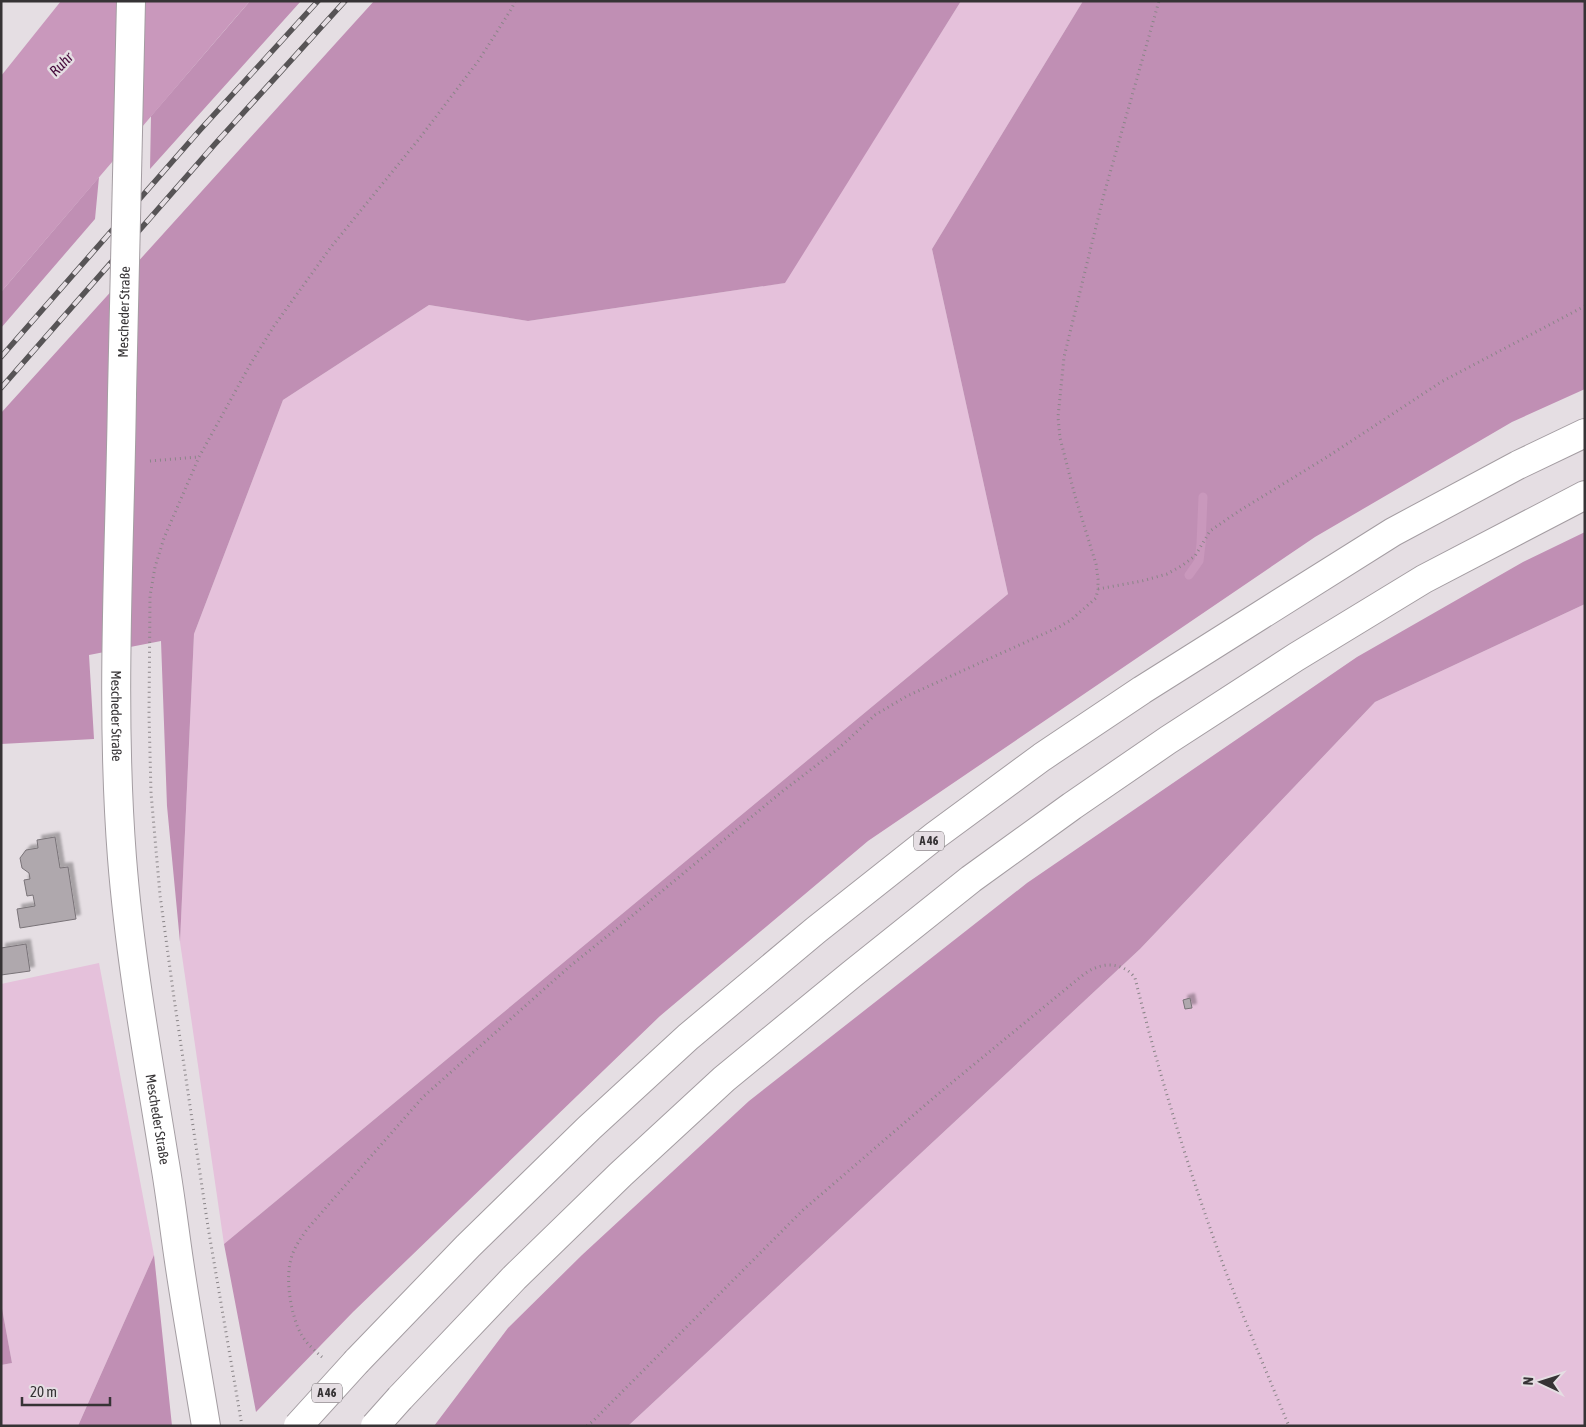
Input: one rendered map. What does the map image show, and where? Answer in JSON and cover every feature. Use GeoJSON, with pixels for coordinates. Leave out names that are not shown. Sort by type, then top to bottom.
{"type":"FeatureCollection","features":[{"type":"Feature","properties":{"kind":"main road","name":"Mescheder Straße"},"geometry":{"type":"LineString","coordinates":[[131,1],[116,666],[122,858],[138,996],[206,1426]]}},
{"type":"Feature","properties":{"kind":"main road","name":"A 46"},"geometry":{"type":"LineString","coordinates":[[298,1426],[357,1361],[482,1232],[589,1128],[688,1037],[816,930],[936,836],[1042,757],[1142,690],[1277,604],[1394,532],[1518,465],[1585,433]]}},
{"type":"Feature","properties":{"kind":"main road"},"geometry":{"type":"LineString","coordinates":[[375,1426],[514,1278],[621,1174],[724,1079],[971,879],[1072,806],[1296,657],[1424,579],[1585,495]]}},
{"type":"Feature","properties":{"kind":"path"},"geometry":{"type":"LineString","coordinates":[[242,1426],[208,1227],[160,896],[151,793],[149,715],[150,596],[155,567],[164,538],[199,457],[246,371],[274,326],[331,247],[419,139],[479,60],[515,1]]}},
{"type":"Feature","properties":{"kind":"path"},"geometry":{"type":"LineString","coordinates":[[324,1360],[302,1336],[297,1326],[289,1287],[288,1272],[291,1258],[296,1245],[308,1228],[423,1097],[569,966],[784,790],[838,749],[875,715],[907,696],[1059,627],[1071,620],[1096,598],[1098,580],[1096,564],[1075,496],[1060,438],[1058,418],[1064,357],[1104,194],[1159,1]]}},
{"type":"Feature","properties":{"kind":"path"},"geometry":{"type":"LineString","coordinates":[[1098,589],[1167,574],[1183,565],[1195,556],[1210,531],[1239,511],[1327,457],[1441,382],[1585,306]]}},
{"type":"Feature","properties":{"kind":"path"},"geometry":{"type":"LineString","coordinates":[[121,463],[199,457]]}},
{"type":"Feature","properties":{"kind":"path"},"geometry":{"type":"LineString","coordinates":[[587,1426],[803,1210],[938,1094],[1078,979],[1093,968],[1113,965],[1123,967],[1131,972],[1135,978],[1160,1074],[1195,1185],[1228,1275],[1290,1426]]}},
{"type":"Feature","properties":{"kind":"shaded area"},"geometry":{"type":"Polygon","coordinates":[[[250,1],[301,1],[150,169],[151,116],[250,1]]]}},
{"type":"Feature","properties":{"kind":"shaded area"},"geometry":{"type":"Polygon","coordinates":[[[374,1],[961,1],[785,283],[528,321],[429,305],[283,400],[194,634],[180,942],[167,806],[161,641],[89,655],[94,739],[1,744],[1,413],[374,1]]]}},
{"type":"Feature","properties":{"kind":"shaded area"},"geometry":{"type":"Polygon","coordinates":[[[961,1],[1083,1],[932,249],[1008,594],[224,1244],[180,942],[194,634],[283,400],[429,305],[528,321],[784,283],[961,1]]]}},
{"type":"Feature","properties":{"kind":"shaded area"},"geometry":{"type":"Polygon","coordinates":[[[1083,1],[1585,1],[1585,389],[1512,422],[1315,537],[868,841],[660,1016],[353,1312],[256,1412],[224,1244],[1008,594],[932,249],[1083,1]]]}},
{"type":"Feature","properties":{"kind":"shaded area"},"geometry":{"type":"Polygon","coordinates":[[[99,177],[95,219],[1,328],[1,292],[99,177]]]}},
{"type":"Feature","properties":{"kind":"shaded area"},"geometry":{"type":"Polygon","coordinates":[[[1585,532],[1585,604],[1375,702],[1140,949],[628,1426],[434,1426],[508,1328],[582,1255],[749,1101],[1027,883],[1357,657],[1523,562],[1585,532]]]}},
{"type":"Feature","properties":{"kind":"shaded area"},"geometry":{"type":"Polygon","coordinates":[[[1585,604],[1585,1426],[628,1426],[1140,949],[1375,702],[1585,604]]]}},
{"type":"Feature","properties":{"kind":"shaded area"},"geometry":{"type":"Polygon","coordinates":[[[99,963],[154,1255],[78,1426],[1,1426],[1,1365],[12,1363],[1,1303],[1,984],[99,963]]]}},
{"type":"Feature","properties":{"kind":"shaded area"},"geometry":{"type":"Polygon","coordinates":[[[154,1255],[172,1426],[78,1426],[154,1255]]]}},
{"type":"Feature","properties":{"kind":"shaded area"},"geometry":{"type":"Polygon","coordinates":[[[1,1303],[12,1363],[1,1365],[1,1303]]]}},
{"type":"Feature","properties":{"kind":"water","name":"Ruhr"},"geometry":{"type":"Polygon","coordinates":[[[61,1],[250,1],[1,292],[1,76],[61,1]]]}},
{"type":"Feature","properties":{"kind":"building"},"geometry":{"type":"Polygon","coordinates":[[[55,837],[60,868],[68,867],[76,919],[20,928],[17,909],[35,906],[33,895],[27,896],[24,880],[30,879],[29,873],[22,868],[20,858],[26,850],[38,848],[37,840],[55,837]]]}},
{"type":"Feature","properties":{"kind":"building"},"geometry":{"type":"Polygon","coordinates":[[[26,944],[30,971],[1,975],[1,948],[26,944]]]}},
{"type":"Feature","properties":{"kind":"building"},"geometry":{"type":"Polygon","coordinates":[[[1190,998],[1192,1008],[1185,1009],[1183,1000],[1190,998]]]}},
{"type":"Feature","properties":{"kind":"waterway"},"geometry":{"type":"LineString","coordinates":[[1189,575],[1199,561],[1203,497]]}},
{"type":"Feature","properties":{"kind":"railway"},"geometry":{"type":"LineString","coordinates":[[1,357],[200,130],[318,1]]}},
{"type":"Feature","properties":{"kind":"railway"},"geometry":{"type":"LineString","coordinates":[[1,388],[215,144],[345,1]]}}]}
